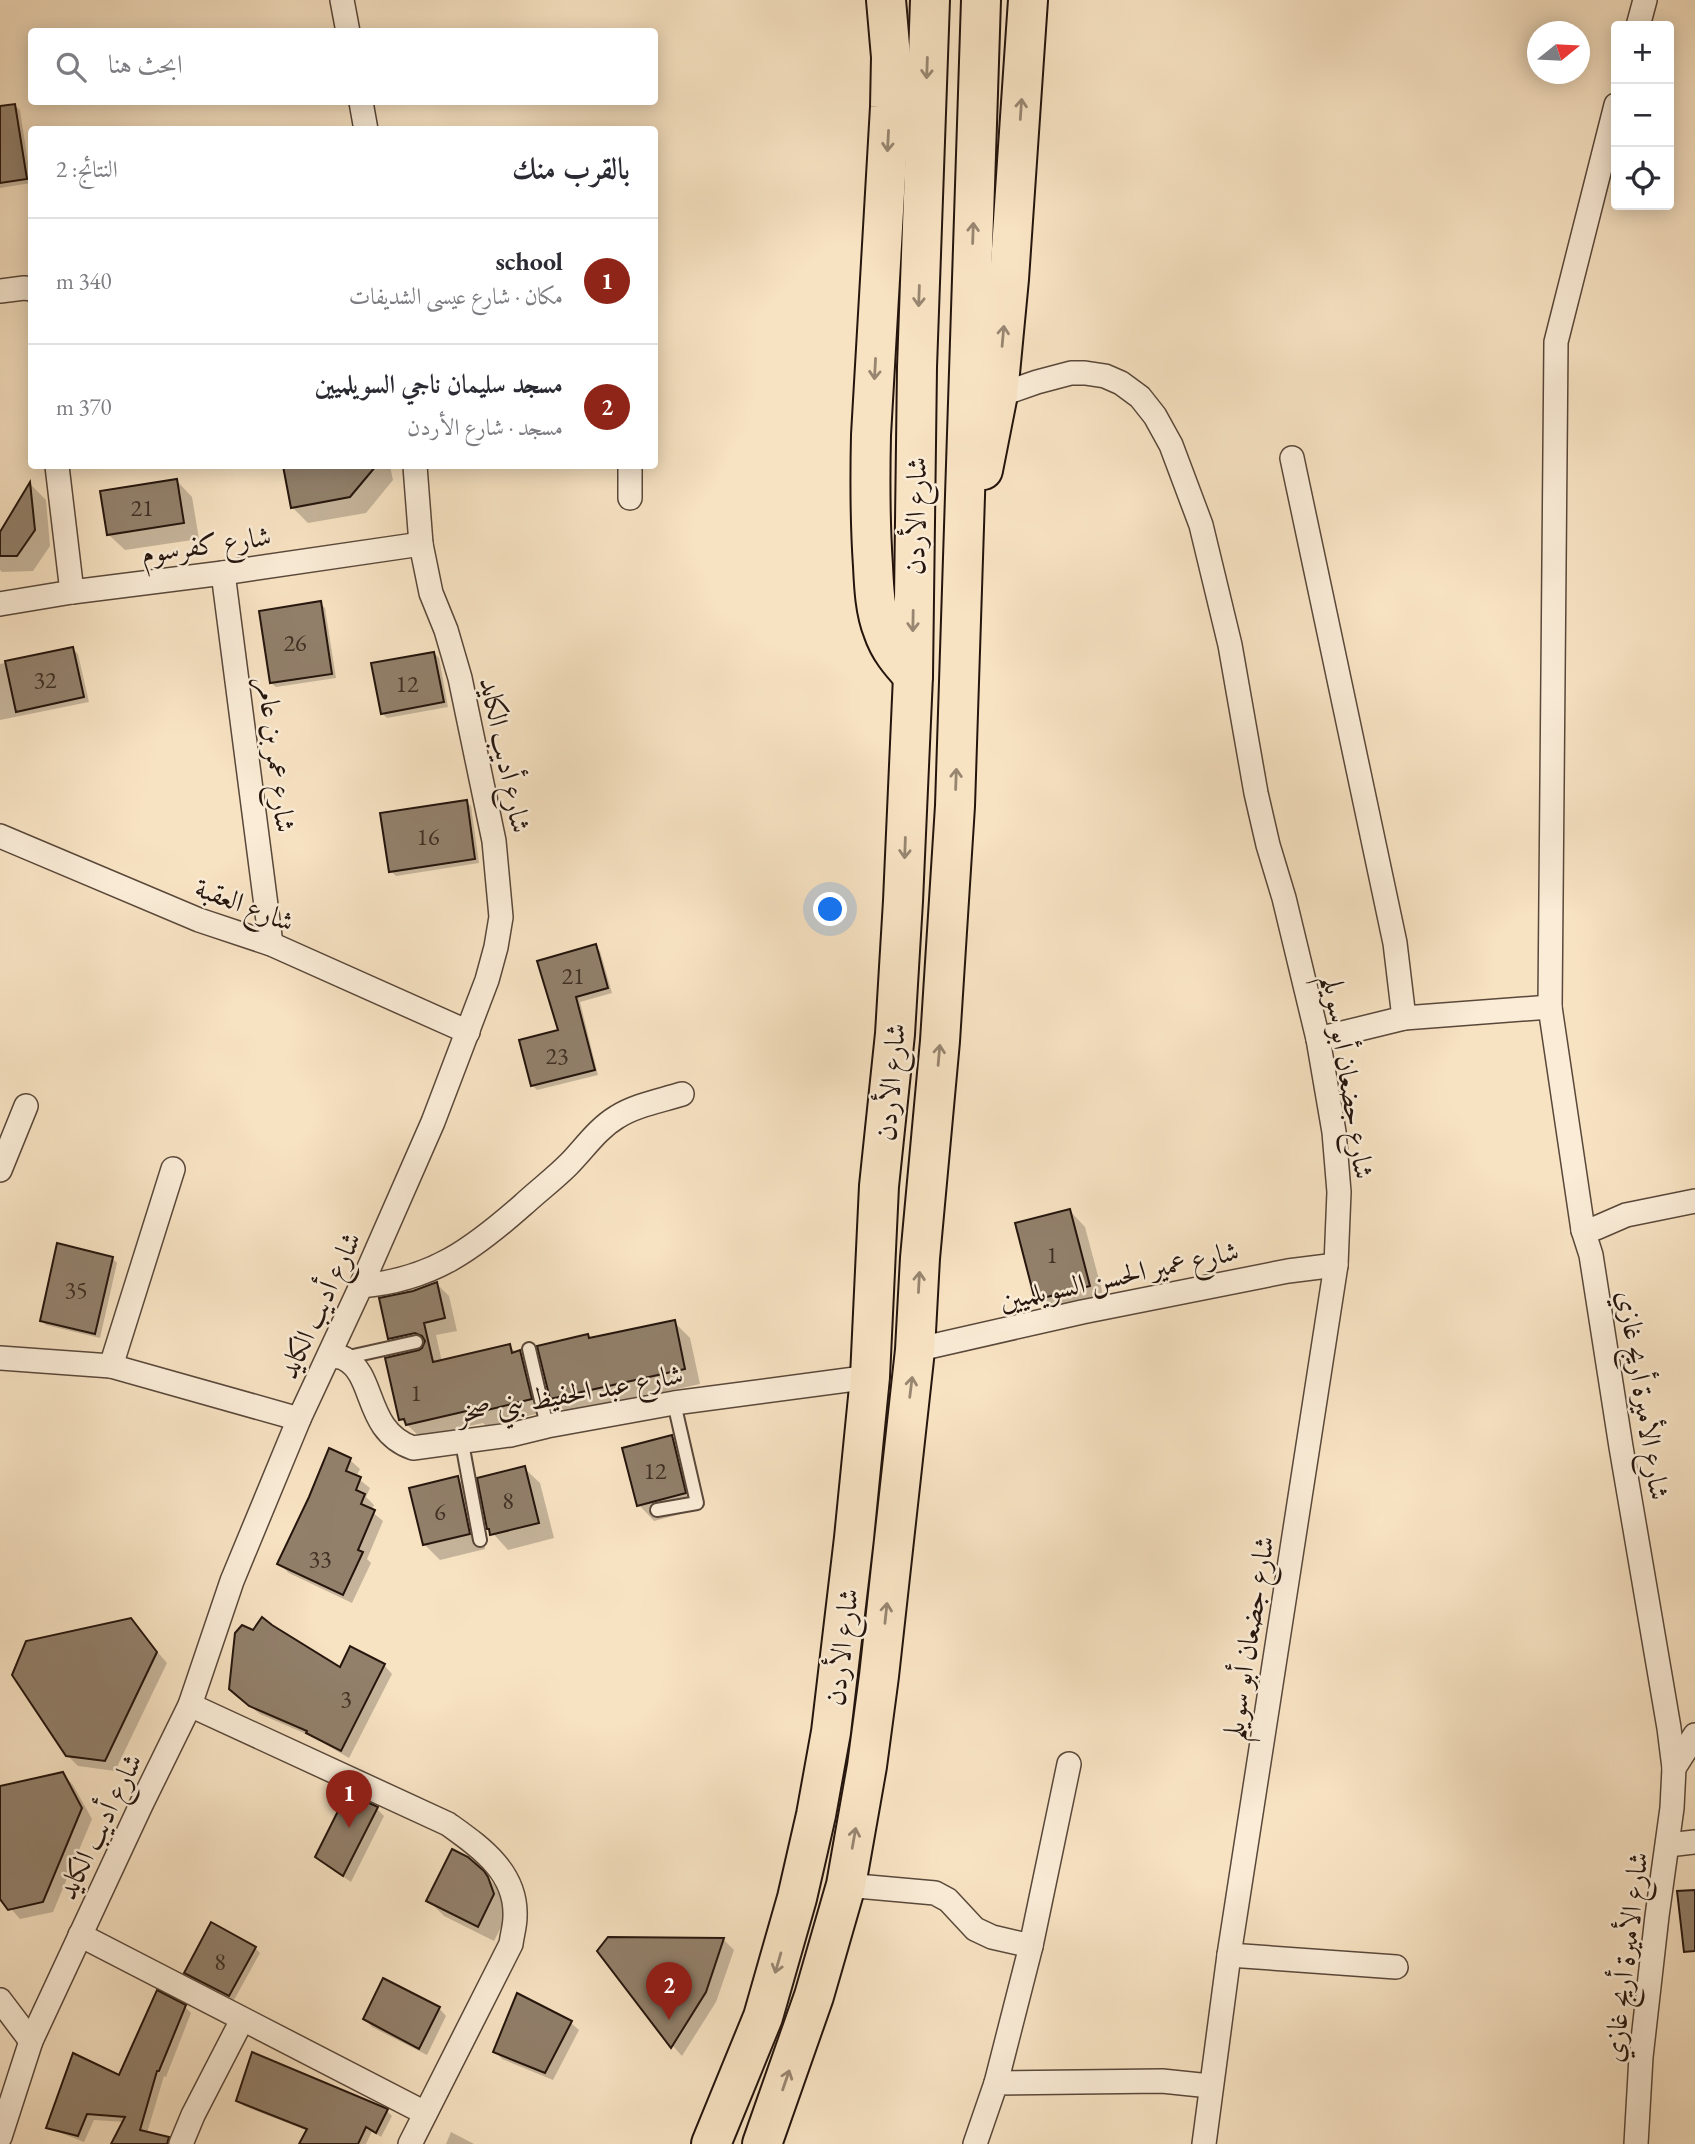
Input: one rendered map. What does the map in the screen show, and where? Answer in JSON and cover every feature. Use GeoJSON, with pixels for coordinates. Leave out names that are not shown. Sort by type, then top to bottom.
{"type":"FeatureCollection","features":[{"type":"Feature","properties":{"kind":"highway"},"geometry":{"type":"LineString","coordinates":[[886,0],[891,57],[890,107],[871,446],[872,547],[875,594],[882,629],[895,656],[912,676]]}},
{"type":"Feature","properties":{"kind":"highway","name":"شارع الأردن"},"geometry":{"type":"LineString","coordinates":[[711,2144],[763,2017],[797,1898],[831,1732],[843,1643],[870,1377],[880,1186],[895,1034],[902,914],[912,676],[917,367],[930,0]]}},
{"type":"Feature","properties":{"kind":"highway"},"geometry":{"type":"LineString","coordinates":[[981,0],[982,402]]}},
{"type":"Feature","properties":{"kind":"highway"},"geometry":{"type":"LineString","coordinates":[[982,402],[1010,265],[1028,0]]}},
{"type":"Feature","properties":{"kind":"highway","name":"شارع الأردن"},"geometry":{"type":"LineString","coordinates":[[762,2144],[814,1996],[846,1885],[867,1766],[879,1676],[915,1350],[920,1258],[940,1041],[955,806],[961,621],[982,472],[982,402]]}},
{"type":"Feature","properties":{"kind":"street"},"geometry":{"type":"LineString","coordinates":[[342,0],[347,28]]}},
{"type":"Feature","properties":{"kind":"street"},"geometry":{"type":"LineString","coordinates":[[1639,21],[1645,0]]}},
{"type":"Feature","properties":{"kind":"street"},"geometry":{"type":"LineString","coordinates":[[362,105],[365,126]]}},
{"type":"Feature","properties":{"kind":"street","name":"شارع الأميرة أريج غازي"},"geometry":{"type":"LineString","coordinates":[[1611,125],[1556,342],[1550,1007],[1583,1230],[1591,1255],[1674,1768],[1668,1844],[1641,2057],[1636,2144]]}},
{"type":"Feature","properties":{"kind":"street"},"geometry":{"type":"LineString","coordinates":[[0,291],[28,288]]}},
{"type":"Feature","properties":{"kind":"street","name":"شارع جضعان أبو سويلم"},"geometry":{"type":"LineString","coordinates":[[982,402],[1071,373],[1105,376],[1121,383],[1140,397],[1155,416],[1171,445],[1205,538],[1230,645],[1256,793],[1318,1039],[1334,1132],[1339,1192],[1336,1265],[1229,1955],[1203,2144]]}},
{"type":"Feature","properties":{"kind":"street"},"geometry":{"type":"LineString","coordinates":[[1292,458],[1395,943],[1404,1018]]}},
{"type":"Feature","properties":{"kind":"street"},"geometry":{"type":"LineString","coordinates":[[57,469],[72,592]]}},
{"type":"Feature","properties":{"kind":"street","name":"شارع أديب الكايد"},"geometry":{"type":"LineString","coordinates":[[0,2137],[11,2076],[31,2041],[190,1705],[232,1581],[299,1419],[336,1357],[361,1286],[433,1122],[487,980],[496,947],[501,917],[495,841],[466,705],[446,630],[431,593],[421,544],[415,469]]}},
{"type":"Feature","properties":{"kind":"street"},"geometry":{"type":"LineString","coordinates":[[630,469],[630,498]]}},
{"type":"Feature","properties":{"kind":"street","name":"شارع كفرسوم"},"geometry":{"type":"LineString","coordinates":[[0,604],[421,544]]}},
{"type":"Feature","properties":{"kind":"street","name":"شارع عمر بن عامر"},"geometry":{"type":"LineString","coordinates":[[223,573],[271,944]]}},
{"type":"Feature","properties":{"kind":"street","name":"شارع العقبة"},"geometry":{"type":"LineString","coordinates":[[0,836],[199,920],[271,944],[468,1032]]}},
{"type":"Feature","properties":{"kind":"street"},"geometry":{"type":"LineString","coordinates":[[1318,1039],[1404,1018],[1550,1007]]}},
{"type":"Feature","properties":{"kind":"street"},"geometry":{"type":"LineString","coordinates":[[361,1286],[403,1279],[457,1257],[486,1237],[569,1164],[597,1133],[615,1118],[631,1109],[682,1094]]}},
{"type":"Feature","properties":{"kind":"street"},"geometry":{"type":"LineString","coordinates":[[0,1170],[26,1107]]}},
{"type":"Feature","properties":{"kind":"street"},"geometry":{"type":"LineString","coordinates":[[111,1366],[173,1169]]}},
{"type":"Feature","properties":{"kind":"street"},"geometry":{"type":"LineString","coordinates":[[1583,1230],[1596,1228],[1626,1215],[1695,1201]]}},
{"type":"Feature","properties":{"kind":"street","name":"شارع عمير الحسن السويلميين"},"geometry":{"type":"LineString","coordinates":[[915,1350],[1095,1309],[1288,1271],[1336,1265]]}},
{"type":"Feature","properties":{"kind":"street","name":"شارع عبد الحفيظ بني صخر"},"geometry":{"type":"LineString","coordinates":[[336,1357],[352,1365],[361,1377],[376,1414],[389,1434],[400,1444],[412,1448],[510,1435],[674,1403],[870,1377]]}},
{"type":"Feature","properties":{"kind":"street"},"geometry":{"type":"LineString","coordinates":[[0,1358],[111,1366],[299,1419]]}},
{"type":"Feature","properties":{"kind":"street"},"geometry":{"type":"LineString","coordinates":[[190,1705],[448,1824],[483,1849],[504,1872],[513,1895],[515,1917],[511,1944],[410,2144]]}},
{"type":"Feature","properties":{"kind":"street"},"geometry":{"type":"LineString","coordinates":[[1674,1768],[1695,1735]]}},
{"type":"Feature","properties":{"kind":"street"},"geometry":{"type":"LineString","coordinates":[[975,2144],[996,2083],[1031,1946],[1069,1764]]}},
{"type":"Feature","properties":{"kind":"street"},"geometry":{"type":"LineString","coordinates":[[1668,1844],[1695,1842]]}},
{"type":"Feature","properties":{"kind":"street"},"geometry":{"type":"LineString","coordinates":[[846,1885],[935,1894],[948,1900],[975,1929],[992,1937],[1031,1946]]}},
{"type":"Feature","properties":{"kind":"street"},"geometry":{"type":"LineString","coordinates":[[80,1934],[425,2113]]}},
{"type":"Feature","properties":{"kind":"street"},"geometry":{"type":"LineString","coordinates":[[1229,1955],[1396,1967]]}},
{"type":"Feature","properties":{"kind":"street"},"geometry":{"type":"LineString","coordinates":[[0,2000],[31,2041]]}},
{"type":"Feature","properties":{"kind":"street"},"geometry":{"type":"LineString","coordinates":[[181,2144],[242,2020]]}},
{"type":"Feature","properties":{"kind":"street"},"geometry":{"type":"LineString","coordinates":[[996,2083],[1161,2081],[1210,2086]]}},
{"type":"Feature","properties":{"kind":"lane"},"geometry":{"type":"LineString","coordinates":[[336,1357],[416,1342]]}},
{"type":"Feature","properties":{"kind":"lane"},"geometry":{"type":"LineString","coordinates":[[529,1349],[547,1426]]}},
{"type":"Feature","properties":{"kind":"lane"},"geometry":{"type":"LineString","coordinates":[[657,1510],[697,1503],[674,1403]]}},
{"type":"Feature","properties":{"kind":"lane"},"geometry":{"type":"LineString","coordinates":[[462,1443],[480,1540]]}},
{"type":"Feature","properties":{"kind":"building"},"geometry":{"type":"Polygon","coordinates":[[[15,104],[27,179],[0,183],[0,106],[15,104]]]}},
{"type":"Feature","properties":{"kind":"building"},"geometry":{"type":"Polygon","coordinates":[[[284,469],[373,469],[350,497],[291,508],[284,469]]]}},
{"type":"Feature","properties":{"kind":"building"},"geometry":{"type":"Polygon","coordinates":[[[177,479],[184,523],[107,535],[100,491],[177,479]]]}},
{"type":"Feature","properties":{"kind":"building"},"geometry":{"type":"Polygon","coordinates":[[[30,482],[35,530],[17,556],[0,556],[0,532],[30,482]]]}},
{"type":"Feature","properties":{"kind":"building"},"geometry":{"type":"Polygon","coordinates":[[[321,601],[332,674],[270,683],[259,611],[321,601]]]}},
{"type":"Feature","properties":{"kind":"building"},"geometry":{"type":"Polygon","coordinates":[[[73,647],[84,697],[16,712],[5,661],[73,647]]]}},
{"type":"Feature","properties":{"kind":"building"},"geometry":{"type":"Polygon","coordinates":[[[434,652],[444,702],[381,714],[371,663],[434,652]]]}},
{"type":"Feature","properties":{"kind":"building"},"geometry":{"type":"Polygon","coordinates":[[[467,800],[475,859],[389,872],[380,813],[467,800]]]}},
{"type":"Feature","properties":{"kind":"building"},"geometry":{"type":"Polygon","coordinates":[[[596,944],[608,988],[576,997],[595,1070],[531,1086],[519,1040],[558,1030],[537,961],[596,944]]]}},
{"type":"Feature","properties":{"kind":"building"},"geometry":{"type":"Polygon","coordinates":[[[1070,1209],[1090,1286],[1035,1300],[1015,1223],[1070,1209]]]}},
{"type":"Feature","properties":{"kind":"building"},"geometry":{"type":"Polygon","coordinates":[[[57,1243],[113,1257],[95,1334],[40,1321],[57,1243]]]}},
{"type":"Feature","properties":{"kind":"building"},"geometry":{"type":"Polygon","coordinates":[[[437,1282],[445,1318],[424,1323],[433,1362],[510,1344],[512,1353],[520,1350],[532,1399],[471,1414],[471,1410],[406,1425],[404,1419],[399,1420],[385,1358],[419,1350],[425,1341],[415,1333],[388,1339],[379,1298],[413,1291],[437,1282]]]}},
{"type":"Feature","properties":{"kind":"building"},"geometry":{"type":"Polygon","coordinates":[[[675,1320],[685,1369],[550,1399],[537,1346],[588,1334],[589,1338],[675,1320]]]}},
{"type":"Feature","properties":{"kind":"building"},"geometry":{"type":"Polygon","coordinates":[[[672,1435],[686,1493],[637,1506],[622,1448],[672,1435]]]}},
{"type":"Feature","properties":{"kind":"building"},"geometry":{"type":"Polygon","coordinates":[[[329,1448],[351,1458],[346,1471],[361,1477],[356,1490],[365,1494],[361,1504],[375,1510],[358,1550],[363,1552],[343,1595],[277,1564],[329,1448]]]}},
{"type":"Feature","properties":{"kind":"building"},"geometry":{"type":"Polygon","coordinates":[[[525,1466],[539,1523],[490,1535],[477,1478],[525,1466]]]}},
{"type":"Feature","properties":{"kind":"building"},"geometry":{"type":"Polygon","coordinates":[[[458,1476],[470,1534],[423,1545],[409,1488],[458,1476]]]}},
{"type":"Feature","properties":{"kind":"building"},"geometry":{"type":"Polygon","coordinates":[[[262,1617],[340,1667],[350,1646],[385,1664],[341,1751],[306,1733],[307,1731],[249,1706],[229,1689],[235,1633],[242,1625],[253,1630],[262,1617]]]}},
{"type":"Feature","properties":{"kind":"building"},"geometry":{"type":"Polygon","coordinates":[[[131,1618],[157,1652],[105,1761],[66,1756],[12,1675],[26,1641],[131,1618]]]}},
{"type":"Feature","properties":{"kind":"building"},"geometry":{"type":"Polygon","coordinates":[[[63,1772],[82,1808],[43,1902],[8,1910],[0,1899],[0,1786],[63,1772]]]}},
{"type":"Feature","properties":{"kind":"building"},"geometry":{"type":"Polygon","coordinates":[[[347,1793],[378,1807],[343,1876],[315,1857],[347,1793]]]}},
{"type":"Feature","properties":{"kind":"building"},"geometry":{"type":"Polygon","coordinates":[[[452,1849],[468,1857],[484,1871],[494,1894],[478,1927],[426,1901],[452,1849]]]}},
{"type":"Feature","properties":{"kind":"building"},"geometry":{"type":"Polygon","coordinates":[[[1695,1890],[1695,1951],[1684,1952],[1677,1891],[1695,1890]]]}},
{"type":"Feature","properties":{"kind":"building"},"geometry":{"type":"Polygon","coordinates":[[[211,1922],[256,1947],[229,1996],[184,1973],[211,1922]]]}},
{"type":"Feature","properties":{"kind":"building"},"geometry":{"type":"Polygon","coordinates":[[[608,1937],[724,1938],[706,1992],[671,2048],[597,1951],[608,1937]]]}},
{"type":"Feature","properties":{"kind":"building"},"geometry":{"type":"Polygon","coordinates":[[[383,1978],[440,2007],[419,2049],[363,2019],[383,1978]]]}},
{"type":"Feature","properties":{"kind":"building"},"geometry":{"type":"Polygon","coordinates":[[[157,1990],[186,2005],[157,2071],[140,2130],[169,2137],[167,2144],[111,2144],[125,2117],[87,2114],[78,2136],[46,2128],[73,2053],[119,2075],[157,1990]]]}},
{"type":"Feature","properties":{"kind":"building"},"geometry":{"type":"Polygon","coordinates":[[[517,1993],[572,2021],[545,2073],[493,2052],[517,1993]]]}},
{"type":"Feature","properties":{"kind":"building"},"geometry":{"type":"Polygon","coordinates":[[[252,2052],[388,2109],[376,2133],[366,2127],[358,2144],[299,2144],[307,2129],[236,2101],[252,2052]]]}},
{"type":"Feature","properties":{"kind":"place","name":"school"},"geometry":{"type":"Point","coordinates":[349,1828]}},
{"type":"Feature","properties":{"kind":"place","name":"مسجد سليمان ناجي السويلميين"},"geometry":{"type":"Point","coordinates":[669,2020]}}]}
